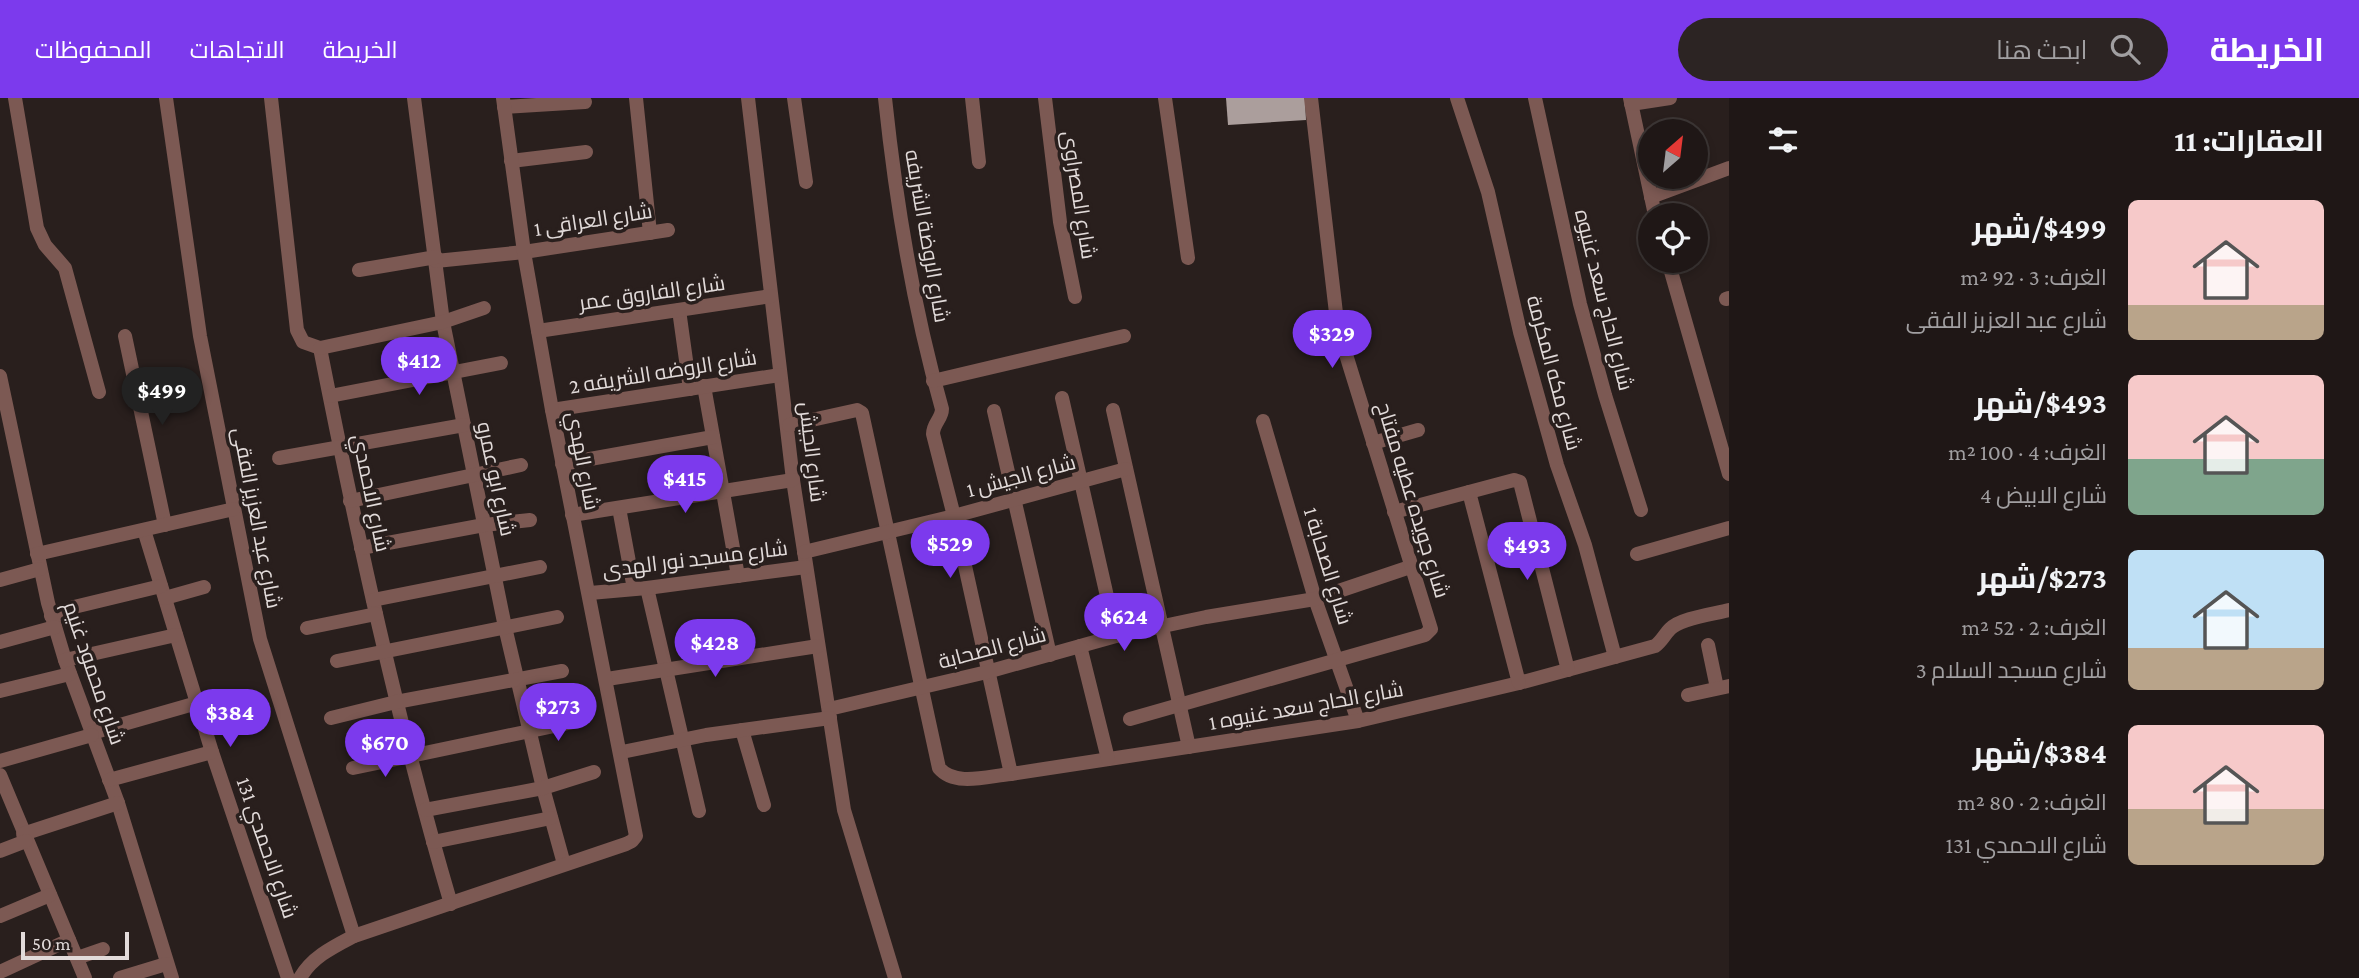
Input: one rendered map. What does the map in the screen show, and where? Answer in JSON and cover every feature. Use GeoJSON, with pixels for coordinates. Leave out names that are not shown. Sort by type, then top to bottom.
{"type":"FeatureCollection","features":[{"type":"Feature","properties":{"kind":"street"},"geometry":{"type":"LineString","coordinates":[[15,98],[37,228],[45,245],[65,268],[99,392]]}},
{"type":"Feature","properties":{"kind":"street","name":"شارع عبد العزيز الفقى"},"geometry":{"type":"LineString","coordinates":[[166,98],[200,336],[260,639],[354,936]]}},
{"type":"Feature","properties":{"kind":"street"},"geometry":{"type":"LineString","coordinates":[[271,98],[297,330],[303,342],[320,348],[443,322],[484,308]]}},
{"type":"Feature","properties":{"kind":"street","name":"شارع ابو عمرو"},"geometry":{"type":"LineString","coordinates":[[414,98],[443,322],[505,627],[564,864]]}},
{"type":"Feature","properties":{"kind":"street"},"geometry":{"type":"LineString","coordinates":[[640,98],[650,233]]}},
{"type":"Feature","properties":{"kind":"street","name":"شارع الجيش"},"geometry":{"type":"LineString","coordinates":[[748,98],[780,375],[789,425],[793,480],[844,810],[895,978]]}},
{"type":"Feature","properties":{"kind":"street"},"geometry":{"type":"LineString","coordinates":[[794,98],[806,182]]}},
{"type":"Feature","properties":{"kind":"street","name":"شارع الروضة الشريفه"},"geometry":{"type":"LineString","coordinates":[[885,98],[891,156],[913,291],[942,413],[934,424],[933,434],[954,516],[1011,774]]}},
{"type":"Feature","properties":{"kind":"street"},"geometry":{"type":"LineString","coordinates":[[972,98],[979,162]]}},
{"type":"Feature","properties":{"kind":"street","name":"شارع المصراوى"},"geometry":{"type":"LineString","coordinates":[[1045,98],[1060,222],[1075,297]]}},
{"type":"Feature","properties":{"kind":"street"},"geometry":{"type":"LineString","coordinates":[[1165,98],[1188,258]]}},
{"type":"Feature","properties":{"kind":"street","name":"شارع جويده عطيه مفتاح"},"geometry":{"type":"LineString","coordinates":[[1311,98],[1336,313],[1344,348],[1431,629],[1425,635],[1336,659]]}},
{"type":"Feature","properties":{"kind":"street","name":"شارع مكه المكرمة"},"geometry":{"type":"LineString","coordinates":[[1457,98],[1488,192],[1520,332],[1557,465],[1585,545],[1615,657]]}},
{"type":"Feature","properties":{"kind":"street","name":"شارع الحاج سعد غنيوه"},"geometry":{"type":"LineString","coordinates":[[1535,98],[1580,304],[1641,510]]}},
{"type":"Feature","properties":{"kind":"street"},"geometry":{"type":"LineString","coordinates":[[1652,203],[1630,101],[1671,98]]}},
{"type":"Feature","properties":{"kind":"street"},"geometry":{"type":"LineString","coordinates":[[504,102],[585,102]]}},
{"type":"Feature","properties":{"kind":"street","name":"شارع الهدي"},"geometry":{"type":"LineString","coordinates":[[504,102],[524,252],[552,410],[636,829],[632,841],[564,864]]}},
{"type":"Feature","properties":{"kind":"street"},"geometry":{"type":"LineString","coordinates":[[511,160],[586,152]]}},
{"type":"Feature","properties":{"kind":"street"},"geometry":{"type":"LineString","coordinates":[[1651,197],[1729,168]]}},
{"type":"Feature","properties":{"kind":"street","name":"شارع العراقى 1"},"geometry":{"type":"LineString","coordinates":[[359,270],[436,259],[524,252],[668,230]]}},
{"type":"Feature","properties":{"kind":"street"},"geometry":{"type":"LineString","coordinates":[[1672,273],[1725,445],[1729,474]]}},
{"type":"Feature","properties":{"kind":"street","name":"شارع الفاروق عمر"},"geometry":{"type":"LineString","coordinates":[[538,331],[771,296]]}},
{"type":"Feature","properties":{"kind":"street"},"geometry":{"type":"LineString","coordinates":[[679,310],[697,388],[713,437],[738,576]]}},
{"type":"Feature","properties":{"kind":"street"},"geometry":{"type":"LineString","coordinates":[[125,336],[165,525]]}},
{"type":"Feature","properties":{"kind":"street"},"geometry":{"type":"LineString","coordinates":[[933,381],[1124,336]]}},
{"type":"Feature","properties":{"kind":"street","name":"شارع الاحمدي"},"geometry":{"type":"LineString","coordinates":[[320,348],[350,500],[396,702],[451,904]]}},
{"type":"Feature","properties":{"kind":"street"},"geometry":{"type":"LineString","coordinates":[[330,396],[501,363]]}},
{"type":"Feature","properties":{"kind":"street","name":"شارع الروضه الشريفه 2"},"geometry":{"type":"LineString","coordinates":[[552,410],[780,375]]}},
{"type":"Feature","properties":{"kind":"street","name":"شارع محمود غنيم"},"geometry":{"type":"LineString","coordinates":[[0,376],[53,621],[67,667],[118,803],[172,978]]}},
{"type":"Feature","properties":{"kind":"street"},"geometry":{"type":"LineString","coordinates":[[1062,398],[1116,636]]}},
{"type":"Feature","properties":{"kind":"street"},"geometry":{"type":"LineString","coordinates":[[789,425],[857,410],[862,413],[923,688]]}},
{"type":"Feature","properties":{"kind":"street"},"geometry":{"type":"LineString","coordinates":[[1113,410],[1189,747]]}},
{"type":"Feature","properties":{"kind":"street"},"geometry":{"type":"LineString","coordinates":[[994,411],[1050,655]]}},
{"type":"Feature","properties":{"kind":"street","name":"شارع الصحابة 1"},"geometry":{"type":"LineString","coordinates":[[1263,421],[1315,599],[1358,721]]}},
{"type":"Feature","properties":{"kind":"street"},"geometry":{"type":"LineString","coordinates":[[279,458],[464,425]]}},
{"type":"Feature","properties":{"kind":"street"},"geometry":{"type":"LineString","coordinates":[[1373,443],[1418,430]]}},
{"type":"Feature","properties":{"kind":"street"},"geometry":{"type":"LineString","coordinates":[[562,464],[713,437]]}},
{"type":"Feature","properties":{"kind":"street"},"geometry":{"type":"LineString","coordinates":[[350,500],[522,465]]}},
{"type":"Feature","properties":{"kind":"street","name":"شارع الجيش 1"},"geometry":{"type":"LineString","coordinates":[[805,560],[889,533],[1126,469]]}},
{"type":"Feature","properties":{"kind":"street"},"geometry":{"type":"LineString","coordinates":[[572,515],[793,480]]}},
{"type":"Feature","properties":{"kind":"street"},"geometry":{"type":"LineString","coordinates":[[1394,512],[1518,480],[1568,670]]}},
{"type":"Feature","properties":{"kind":"street"},"geometry":{"type":"LineString","coordinates":[[1469,492],[1519,683]]}},
{"type":"Feature","properties":{"kind":"street"},"geometry":{"type":"LineString","coordinates":[[619,508],[640,589],[666,669],[699,811]]}},
{"type":"Feature","properties":{"kind":"street"},"geometry":{"type":"LineString","coordinates":[[37,554],[234,509]]}},
{"type":"Feature","properties":{"kind":"street"},"geometry":{"type":"LineString","coordinates":[[361,548],[484,525],[530,520]]}},
{"type":"Feature","properties":{"kind":"street"},"geometry":{"type":"LineString","coordinates":[[1637,554],[1729,528]]}},
{"type":"Feature","properties":{"kind":"street","name":"شارع الاحمدي 131"},"geometry":{"type":"LineString","coordinates":[[144,530],[212,752],[288,978]]}},
{"type":"Feature","properties":{"kind":"street","name":"شارع مسجد نور الهدى"},"geometry":{"type":"LineString","coordinates":[[590,593],[738,576],[805,560]]}},
{"type":"Feature","properties":{"kind":"street"},"geometry":{"type":"LineString","coordinates":[[307,628],[375,607],[540,567]]}},
{"type":"Feature","properties":{"kind":"street","name":"شارع الصحابة"},"geometry":{"type":"LineString","coordinates":[[621,752],[829,713],[1116,636],[1315,599],[1410,567]]}},
{"type":"Feature","properties":{"kind":"street"},"geometry":{"type":"LineString","coordinates":[[0,580],[40,569]]}},
{"type":"Feature","properties":{"kind":"street"},"geometry":{"type":"LineString","coordinates":[[0,642],[53,621],[74,607],[204,587]]}},
{"type":"Feature","properties":{"kind":"street","name":"شارع الحاج سعد غنيوه 1"},"geometry":{"type":"LineString","coordinates":[[923,688],[939,768],[946,775],[955,779],[1011,774],[1358,721],[1519,683],[1655,646],[1679,623],[1729,610]]}},
{"type":"Feature","properties":{"kind":"street"},"geometry":{"type":"LineString","coordinates":[[337,661],[557,617]]}},
{"type":"Feature","properties":{"kind":"street"},"geometry":{"type":"LineString","coordinates":[[0,691],[67,667],[176,635]]}},
{"type":"Feature","properties":{"kind":"street"},"geometry":{"type":"LineString","coordinates":[[1688,695],[1723,687],[1708,645]]}},
{"type":"Feature","properties":{"kind":"street"},"geometry":{"type":"LineString","coordinates":[[607,679],[818,646]]}},
{"type":"Feature","properties":{"kind":"street"},"geometry":{"type":"LineString","coordinates":[[1080,646],[1108,759]]}},
{"type":"Feature","properties":{"kind":"street"},"geometry":{"type":"LineString","coordinates":[[1130,719],[1336,659]]}},
{"type":"Feature","properties":{"kind":"street"},"geometry":{"type":"LineString","coordinates":[[331,718],[517,677],[562,671]]}},
{"type":"Feature","properties":{"kind":"street"},"geometry":{"type":"LineString","coordinates":[[0,761],[197,703]]}},
{"type":"Feature","properties":{"kind":"street"},"geometry":{"type":"LineString","coordinates":[[353,768],[578,721]]}},
{"type":"Feature","properties":{"kind":"street"},"geometry":{"type":"LineString","coordinates":[[742,730],[764,805]]}},
{"type":"Feature","properties":{"kind":"street"},"geometry":{"type":"LineString","coordinates":[[109,780],[212,752]]}},
{"type":"Feature","properties":{"kind":"street"},"geometry":{"type":"LineString","coordinates":[[425,810],[543,788],[594,772]]}},
{"type":"Feature","properties":{"kind":"street"},"geometry":{"type":"LineString","coordinates":[[0,775],[85,978]]}},
{"type":"Feature","properties":{"kind":"street"},"geometry":{"type":"LineString","coordinates":[[0,850],[25,837],[118,803]]}},
{"type":"Feature","properties":{"kind":"street"},"geometry":{"type":"LineString","coordinates":[[433,842],[551,818]]}},
{"type":"Feature","properties":{"kind":"street"},"geometry":{"type":"LineString","coordinates":[[300,978],[307,967],[329,949],[354,936],[564,864]]}},
{"type":"Feature","properties":{"kind":"street"},"geometry":{"type":"LineString","coordinates":[[0,916],[50,895]]}},
{"type":"Feature","properties":{"kind":"street"},"geometry":{"type":"LineString","coordinates":[[0,972],[69,940]]}},
{"type":"Feature","properties":{"kind":"street"},"geometry":{"type":"LineString","coordinates":[[77,958],[103,949]]}},
{"type":"Feature","properties":{"kind":"street"},"geometry":{"type":"LineString","coordinates":[[120,978],[166,964]]}},
{"type":"Feature","properties":{"kind":"building"},"geometry":{"type":"Polygon","coordinates":[[[1226,98],[1305,98],[1306,120],[1228,125],[1226,98]]]}}]}
